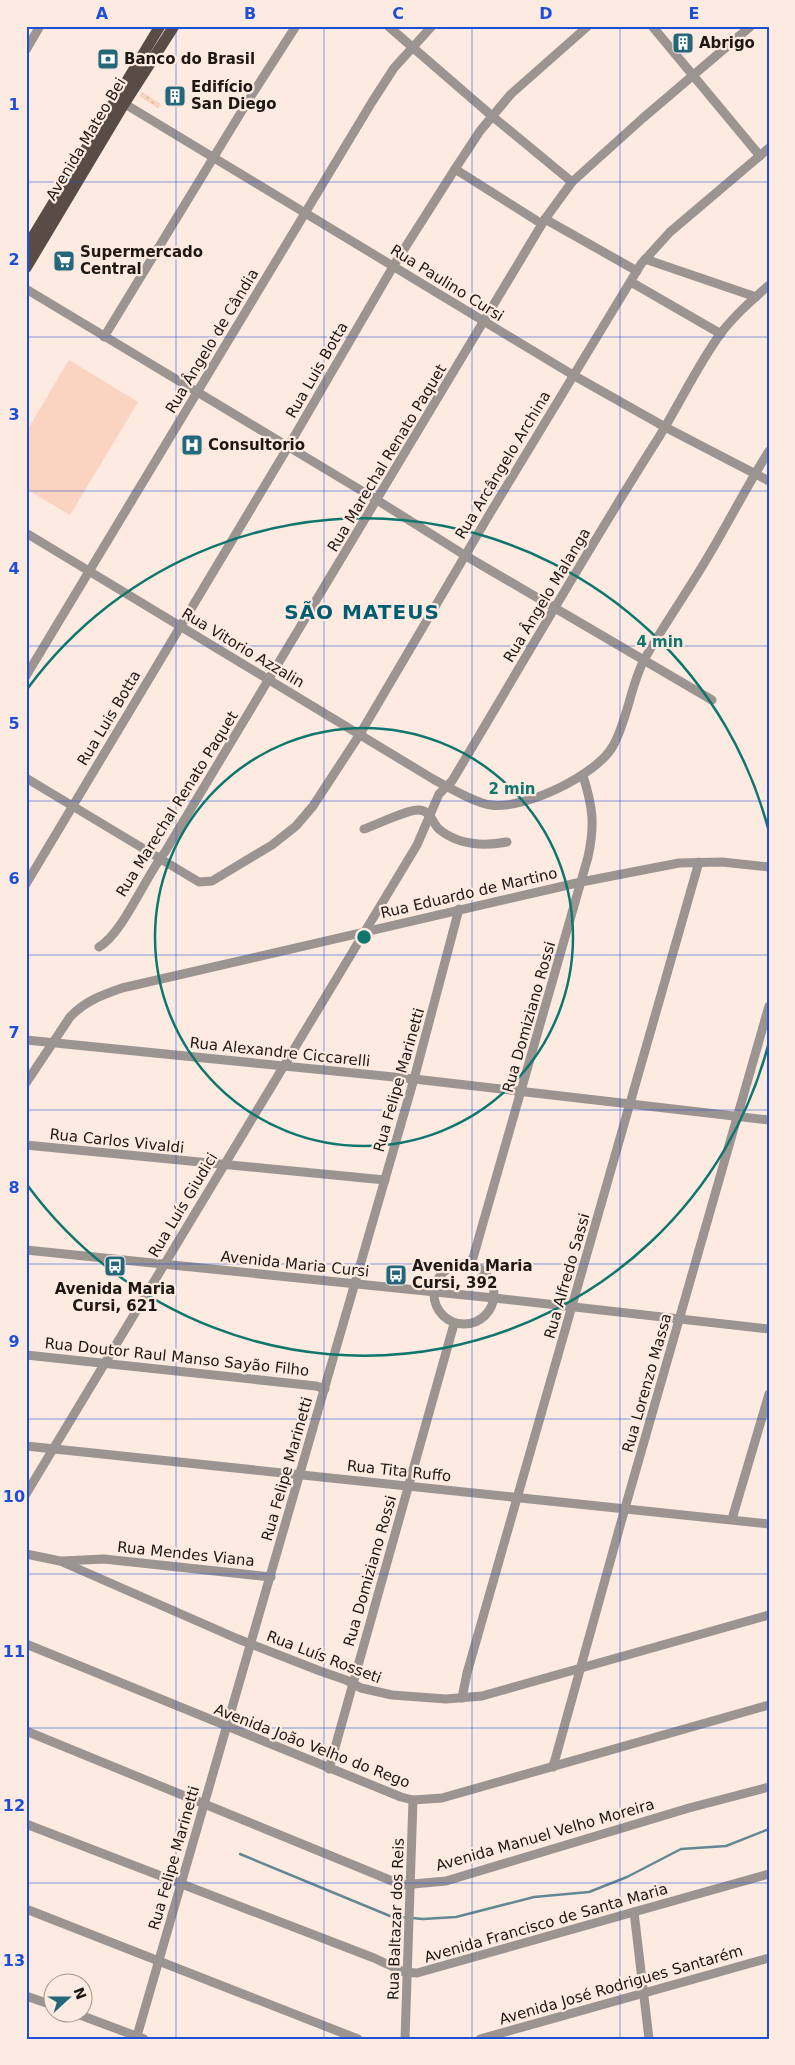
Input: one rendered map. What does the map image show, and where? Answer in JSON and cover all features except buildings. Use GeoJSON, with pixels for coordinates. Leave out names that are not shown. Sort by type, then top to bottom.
{"type":"FeatureCollection","features":[{"type":"Feature","properties":{"kind":"main road","name":"Avenida Mateo Bei"},"geometry":{"type":"LineString","coordinates":[[26,268],[160,26]]}},
{"type":"Feature","properties":{"kind":"main road","name":"Avenida Mateo Bei"},"geometry":{"type":"LineString","coordinates":[[26,248],[120,101],[174,26]]}},
{"type":"Feature","properties":{"kind":"street"},"geometry":{"type":"LineString","coordinates":[[26,50],[40,26]]}},
{"type":"Feature","properties":{"kind":"street"},"geometry":{"type":"LineString","coordinates":[[104,337],[251,96],[296,26]]}},
{"type":"Feature","properties":{"kind":"street"},"geometry":{"type":"LineString","coordinates":[[388,26],[572,182]]}},
{"type":"Feature","properties":{"kind":"street","name":"Rua Ângelo de Cândia"},"geometry":{"type":"LineString","coordinates":[[26,676],[372,102],[394,68],[432,26]]}},
{"type":"Feature","properties":{"kind":"street","name":"Rua Luis Botta"},"geometry":{"type":"LineString","coordinates":[[26,884],[288,447],[394,266],[455,169],[492,116],[536,71],[588,26]]}},
{"type":"Feature","properties":{"kind":"street"},"geometry":{"type":"LineString","coordinates":[[652,26],[694,74],[760,156]]}},
{"type":"Feature","properties":{"kind":"street","name":"Rua Marechal Renato Paquet"},"geometry":{"type":"LineString","coordinates":[[99,947],[112,937],[269,680],[543,222],[572,182],[751,26]]}},
{"type":"Feature","properties":{"kind":"street","name":"Rua Paulino Cursi"},"geometry":{"type":"LineString","coordinates":[[120,101],[573,375],[665,428],[769,481]]}},
{"type":"Feature","properties":{"kind":"street","name":"Rua Arcângelo Archina"},"geometry":{"type":"LineString","coordinates":[[160,858],[199,882],[212,881],[272,845],[296,826],[313,806],[360,734],[573,375],[645,259],[670,232],[769,148]]}},
{"type":"Feature","properties":{"kind":"street"},"geometry":{"type":"LineString","coordinates":[[455,169],[543,222],[637,271]]}},
{"type":"Feature","properties":{"kind":"street"},"geometry":{"type":"LineString","coordinates":[[645,259],[756,297]]}},
{"type":"Feature","properties":{"kind":"street"},"geometry":{"type":"LineString","coordinates":[[631,282],[721,334]]}},
{"type":"Feature","properties":{"kind":"street","name":"Rua Ângelo Malanga"},"geometry":{"type":"LineString","coordinates":[[365,930],[417,845],[439,794],[452,781],[554,608],[665,428],[696,371],[721,334],[769,285]]}},
{"type":"Feature","properties":{"kind":"street"},"geometry":{"type":"LineString","coordinates":[[26,289],[196,393],[377,500],[466,556],[712,700]]}},
{"type":"Feature","properties":{"kind":"street","name":"Rua Vitorio Azzalin"},"geometry":{"type":"LineString","coordinates":[[26,533],[447,786],[477,801],[502,806],[530,799],[583,776],[606,756],[621,729],[643,661],[707,559],[755,473],[769,452]]}},
{"type":"Feature","properties":{"kind":"street","name":"Rua Domiziano Rossi"},"geometry":{"type":"LineString","coordinates":[[471,1265],[588,857],[594,822],[592,806],[583,776]]}},
{"type":"Feature","properties":{"kind":"street"},"geometry":{"type":"LineString","coordinates":[[26,778],[160,858]]}},
{"type":"Feature","properties":{"kind":"street"},"geometry":{"type":"LineString","coordinates":[[364,829],[413,810],[423,811],[430,816],[439,830],[464,841],[484,844],[507,842]]}},
{"type":"Feature","properties":{"kind":"street","name":"Rua Alfredo Sassi"},"geometry":{"type":"LineString","coordinates":[[462,1698],[467,1673],[699,862]]}},
{"type":"Feature","properties":{"kind":"street","name":"Rua Eduardo de Martino"},"geometry":{"type":"LineString","coordinates":[[26,1083],[52,1042],[78,1008],[108,992],[365,930],[581,882],[679,863],[722,862],[769,867]]}},
{"type":"Feature","properties":{"kind":"street","name":"Rua Felipe Marinetti"},"geometry":{"type":"LineString","coordinates":[[140,2037],[204,1803],[414,1079],[459,909]]}},
{"type":"Feature","properties":{"kind":"street","name":"Rua Luís Giudici"},"geometry":{"type":"LineString","coordinates":[[26,1494],[365,930]]}},
{"type":"Feature","properties":{"kind":"street","name":"Rua Lorenzo Massa"},"geometry":{"type":"LineString","coordinates":[[553,1767],[769,1006]]}},
{"type":"Feature","properties":{"kind":"street","name":"Rua Alexandre Ciccarelli"},"geometry":{"type":"LineString","coordinates":[[26,1040],[414,1079],[769,1120]]}},
{"type":"Feature","properties":{"kind":"street","name":"Rua Carlos Vivaldi"},"geometry":{"type":"LineString","coordinates":[[26,1145],[385,1180]]}},
{"type":"Feature","properties":{"kind":"street","name":"Avenida Maria Cursi"},"geometry":{"type":"LineString","coordinates":[[26,1250],[494,1298],[769,1329]]}},
{"type":"Feature","properties":{"kind":"street"},"geometry":{"type":"LineString","coordinates":[[460,1264],[471,1265],[486,1274],[491,1281],[494,1298],[487,1315],[480,1320],[472,1324],[454,1324],[445,1319],[438,1311],[434,1302],[433,1292],[436,1282],[446,1270],[460,1264]]}},
{"type":"Feature","properties":{"kind":"street","name":"Rua Domiziano Rossi"},"geometry":{"type":"LineString","coordinates":[[329,1769],[454,1324]]}},
{"type":"Feature","properties":{"kind":"street","name":"Rua Doutor Raul Manso Sayão Filho"},"geometry":{"type":"LineString","coordinates":[[26,1355],[316,1386],[324,1389]]}},
{"type":"Feature","properties":{"kind":"street"},"geometry":{"type":"LineString","coordinates":[[732,1519],[769,1394]]}},
{"type":"Feature","properties":{"kind":"street","name":"Rua Tita Ruffo"},"geometry":{"type":"LineString","coordinates":[[26,1446],[769,1524]]}},
{"type":"Feature","properties":{"kind":"street","name":"Rua Luís Rosseti"},"geometry":{"type":"LineString","coordinates":[[26,1554],[60,1561],[251,1644],[362,1688],[392,1695],[446,1700],[482,1696],[769,1615]]}},
{"type":"Feature","properties":{"kind":"street","name":"Rua Mendes Viana"},"geometry":{"type":"LineString","coordinates":[[60,1561],[98,1559],[271,1577]]}},
{"type":"Feature","properties":{"kind":"street","name":"Rua Mendes Viana"},"geometry":{"type":"LineString","coordinates":[[96,1577],[93,1568],[98,1559]]}},
{"type":"Feature","properties":{"kind":"street","name":"Avenida João Velho do Rego"},"geometry":{"type":"LineString","coordinates":[[26,1644],[329,1769],[401,1797],[414,1800],[442,1798],[769,1705]]}},
{"type":"Feature","properties":{"kind":"street","name":"Avenida Manuel Velho Moreira"},"geometry":{"type":"LineString","coordinates":[[26,1731],[402,1884],[411,1885],[446,1881],[680,1810],[769,1786]]}},
{"type":"Feature","properties":{"kind":"street","name":"Rua Baltazar dos Reis"},"geometry":{"type":"LineString","coordinates":[[405,2039],[414,1800]]}},
{"type":"Feature","properties":{"kind":"street","name":"Avenida Francisco de Santa Maria"},"geometry":{"type":"LineString","coordinates":[[26,1824],[407,1973],[417,1973],[452,1964],[769,1874]]}},
{"type":"Feature","properties":{"kind":"street"},"geometry":{"type":"LineString","coordinates":[[26,1909],[358,2039]]}},
{"type":"Feature","properties":{"kind":"street"},"geometry":{"type":"LineString","coordinates":[[634,1912],[649,2039]]}},
{"type":"Feature","properties":{"kind":"street","name":"Avenida José Rodrigues Santarém"},"geometry":{"type":"LineString","coordinates":[[480,2039],[769,1958]]}},
{"type":"Feature","properties":{"kind":"street"},"geometry":{"type":"LineString","coordinates":[[27,1996],[42,2001]]}},
{"type":"Feature","properties":{"kind":"street"},"geometry":{"type":"LineString","coordinates":[[92,2019],[140,2037]]}},
{"type":"Feature","properties":{"kind":"shaded area"},"geometry":{"type":"Polygon","coordinates":[[[142,92],[161,104],[158,108],[139,96],[142,92]]]}},
{"type":"Feature","properties":{"kind":"shaded area"},"geometry":{"type":"Polygon","coordinates":[[[69,360],[138,402],[70,515],[26,489],[26,432],[69,360]]]}},
{"type":"Feature","properties":{"kind":"waterway"},"geometry":{"type":"LineString","coordinates":[[240,1854],[390,1916],[423,1919],[456,1917],[534,1897],[589,1892],[627,1877],[681,1849],[726,1846],[769,1829]]}},
{"type":"Feature","properties":{"kind":"place","name":"Abrigo"},"geometry":{"type":"Point","coordinates":[683,43]}},
{"type":"Feature","properties":{"kind":"place","name":"Banco do Brasil"},"geometry":{"type":"Point","coordinates":[108,59]}},
{"type":"Feature","properties":{"kind":"place","name":"Edifício San Diego"},"geometry":{"type":"Point","coordinates":[175,96]}},
{"type":"Feature","properties":{"kind":"place","name":"Supermercado Central"},"geometry":{"type":"Point","coordinates":[64,261]}},
{"type":"Feature","properties":{"kind":"place","name":"Consultorio"},"geometry":{"type":"Point","coordinates":[192,445]}},
{"type":"Feature","properties":{"kind":"place","name":"Avenida Maria Cursi, 621"},"geometry":{"type":"Point","coordinates":[115,1266]}},
{"type":"Feature","properties":{"kind":"place","name":"Avenida Maria Cursi, 392"},"geometry":{"type":"Point","coordinates":[396,1275]}},
{"type":"Feature","properties":{"kind":"district","name":"SÃO MATEUS"},"geometry":{"type":"Point","coordinates":[362,612]}}]}
